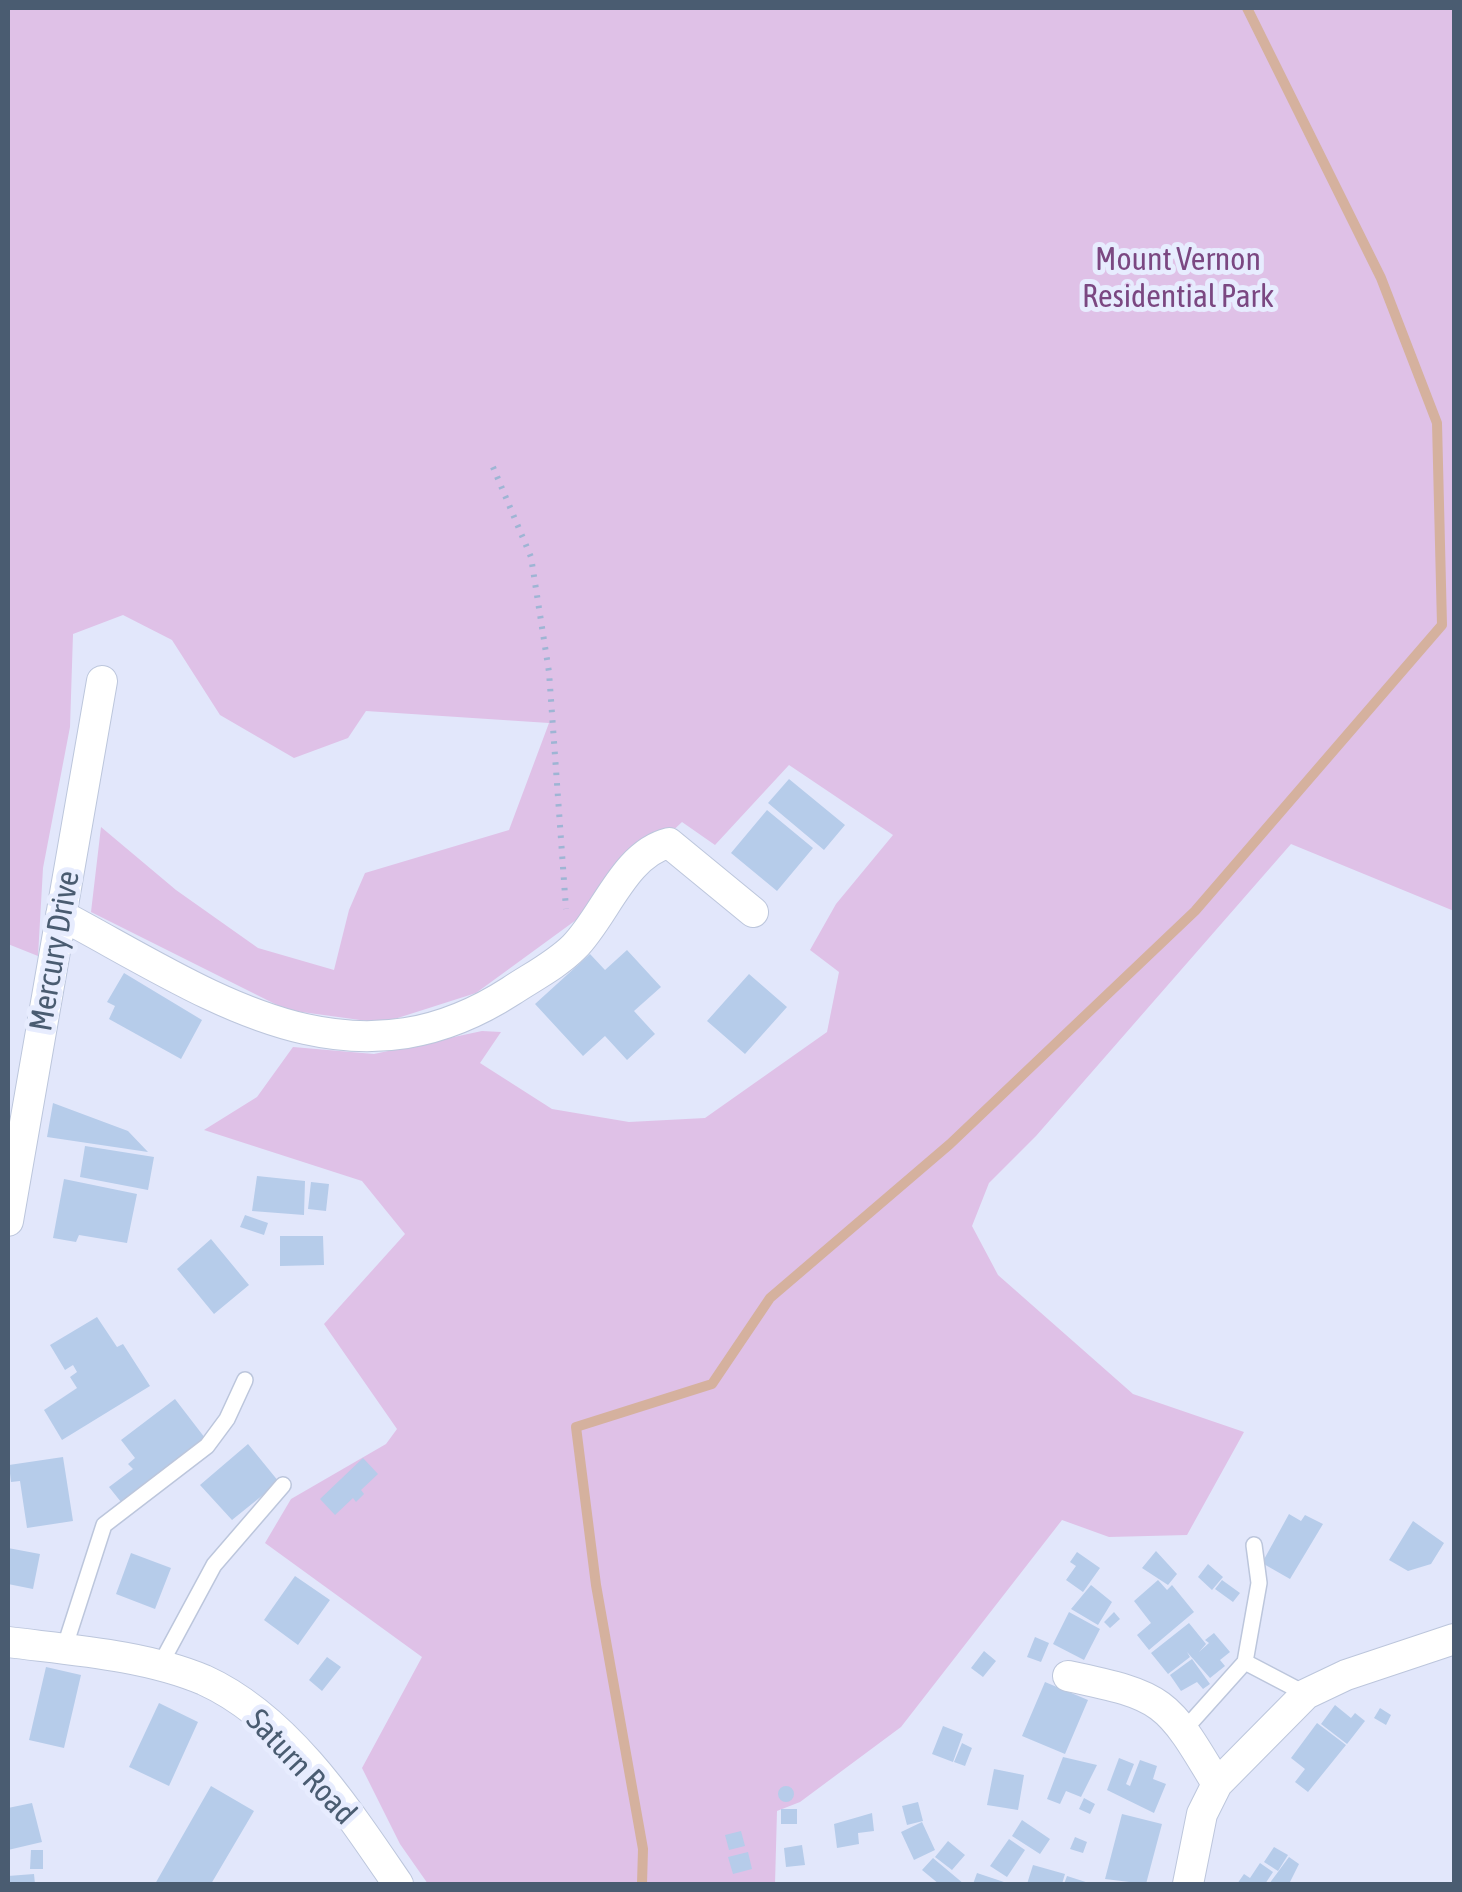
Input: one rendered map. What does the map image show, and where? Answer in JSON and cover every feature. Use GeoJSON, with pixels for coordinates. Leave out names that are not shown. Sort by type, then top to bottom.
{"type":"FeatureCollection","features":[{"type":"Feature","properties":{"kind":"street","name":"Mercury Drive"},"geometry":{"type":"LineString","coordinates":[[8,1221],[102,681]]}},
{"type":"Feature","properties":{"kind":"street"},"geometry":{"type":"LineString","coordinates":[[61,915],[271,1022],[327,1036],[397,1036],[478,1012],[566,955],[594,927],[640,857],[652,847],[668,843],[753,912]]}},
{"type":"Feature","properties":{"kind":"street"},"geometry":{"type":"LineString","coordinates":[[1188,1884],[1202,1814],[1217,1784],[1306,1694],[1346,1675],[1454,1640]]}},
{"type":"Feature","properties":{"kind":"street","name":"Saturn Road"},"geometry":{"type":"LineString","coordinates":[[8,1642],[159,1667],[204,1681],[257,1713],[322,1781],[398,1884]]}},
{"type":"Feature","properties":{"kind":"street"},"geometry":{"type":"LineString","coordinates":[[1068,1676],[1139,1691],[1169,1711],[1217,1784]]}},
{"type":"Feature","properties":{"kind":"lane"},"geometry":{"type":"LineString","coordinates":[[64,1649],[104,1525],[207,1446],[227,1420],[245,1380]]}},
{"type":"Feature","properties":{"kind":"lane"},"geometry":{"type":"LineString","coordinates":[[159,1667],[214,1566],[283,1485]]}},
{"type":"Feature","properties":{"kind":"lane"},"geometry":{"type":"LineString","coordinates":[[1185,1730],[1245,1662],[1258,1583],[1254,1545]]}},
{"type":"Feature","properties":{"kind":"lane"},"geometry":{"type":"LineString","coordinates":[[1245,1662],[1306,1694]]}},
{"type":"Feature","properties":{"kind":"path"},"geometry":{"type":"LineString","coordinates":[[493,467],[532,557],[549,672],[567,890],[566,955]]}},
{"type":"Feature","properties":{"kind":"green space","name":"Mount Vernon Residential Park"},"geometry":{"type":"Polygon","coordinates":[[[8,8],[1454,8],[1454,911],[1291,844],[1036,1136],[989,1183],[972,1226],[998,1275],[1133,1394],[1244,1432],[1187,1535],[1109,1537],[1062,1520],[901,1727],[800,1802],[777,1811],[775,1884],[428,1884],[400,1844],[362,1768],[422,1657],[265,1543],[291,1499],[386,1444],[397,1429],[324,1324],[405,1234],[362,1181],[204,1130],[257,1097],[293,1047],[374,1054],[482,1031],[501,1032],[480,1063],[552,1109],[629,1122],[705,1118],[827,1032],[839,972],[810,950],[836,904],[893,835],[789,765],[715,845],[682,822],[587,912],[476,993],[382,1023],[287,1010],[91,912],[101,827],[176,890],[258,948],[334,970],[349,910],[365,873],[509,830],[549,723],[366,711],[348,738],[294,758],[220,715],[172,640],[123,615],[73,634],[70,727],[43,868],[38,956],[8,944],[8,8]]]}},
{"type":"Feature","properties":{"kind":"building"},"geometry":{"type":"Polygon","coordinates":[[[789,779],[845,825],[824,850],[768,803],[789,779]]]}},
{"type":"Feature","properties":{"kind":"building"},"geometry":{"type":"Polygon","coordinates":[[[767,810],[813,848],[777,891],[731,853],[767,810]]]}},
{"type":"Feature","properties":{"kind":"building"},"geometry":{"type":"Polygon","coordinates":[[[627,950],[661,987],[634,1011],[655,1034],[627,1060],[605,1036],[583,1056],[535,1004],[590,954],[605,970],[627,950]]]}},
{"type":"Feature","properties":{"kind":"building"},"geometry":{"type":"Polygon","coordinates":[[[124,973],[202,1020],[181,1059],[109,1019],[115,1006],[107,1002],[124,973]]]}},
{"type":"Feature","properties":{"kind":"building"},"geometry":{"type":"Polygon","coordinates":[[[749,974],[787,1007],[745,1054],[707,1021],[749,974]]]}},
{"type":"Feature","properties":{"kind":"building"},"geometry":{"type":"Polygon","coordinates":[[[53,1103],[128,1131],[148,1152],[47,1137],[53,1103]]]}},
{"type":"Feature","properties":{"kind":"building"},"geometry":{"type":"Polygon","coordinates":[[[85,1146],[154,1157],[148,1190],[80,1177],[85,1146]]]}},
{"type":"Feature","properties":{"kind":"building"},"geometry":{"type":"Polygon","coordinates":[[[257,1176],[305,1181],[304,1215],[252,1211],[257,1176]]]}},
{"type":"Feature","properties":{"kind":"building"},"geometry":{"type":"Polygon","coordinates":[[[64,1179],[137,1194],[127,1243],[79,1235],[76,1242],[53,1238],[64,1179]]]}},
{"type":"Feature","properties":{"kind":"building"},"geometry":{"type":"Polygon","coordinates":[[[311,1182],[329,1184],[326,1211],[308,1209],[311,1182]]]}},
{"type":"Feature","properties":{"kind":"building"},"geometry":{"type":"Polygon","coordinates":[[[245,1215],[268,1223],[264,1235],[240,1227],[245,1215]]]}},
{"type":"Feature","properties":{"kind":"building"},"geometry":{"type":"Polygon","coordinates":[[[280,1236],[323,1236],[324,1265],[280,1266],[280,1236]]]}},
{"type":"Feature","properties":{"kind":"building"},"geometry":{"type":"Polygon","coordinates":[[[211,1239],[249,1285],[214,1314],[177,1269],[211,1239]]]}},
{"type":"Feature","properties":{"kind":"building"},"geometry":{"type":"Polygon","coordinates":[[[97,1317],[117,1347],[123,1344],[150,1386],[62,1440],[44,1410],[77,1388],[70,1377],[77,1372],[73,1365],[65,1370],[50,1345],[97,1317]]]}},
{"type":"Feature","properties":{"kind":"building"},"geometry":{"type":"Polygon","coordinates":[[[175,1399],[205,1438],[121,1502],[109,1487],[133,1469],[128,1464],[135,1458],[121,1440],[175,1399]]]}},
{"type":"Feature","properties":{"kind":"building"},"geometry":{"type":"Polygon","coordinates":[[[248,1444],[279,1482],[232,1520],[200,1485],[248,1444]]]}},
{"type":"Feature","properties":{"kind":"building"},"geometry":{"type":"Polygon","coordinates":[[[63,1457],[73,1521],[27,1528],[20,1481],[11,1482],[9,1465],[63,1457]]]}},
{"type":"Feature","properties":{"kind":"building"},"geometry":{"type":"Polygon","coordinates":[[[363,1458],[378,1474],[361,1490],[364,1494],[356,1502],[353,1498],[335,1515],[320,1499],[363,1458]]]}},
{"type":"Feature","properties":{"kind":"building"},"geometry":{"type":"Polygon","coordinates":[[[1289,1514],[1301,1521],[1305,1515],[1323,1524],[1290,1579],[1262,1563],[1289,1514]]]}},
{"type":"Feature","properties":{"kind":"building"},"geometry":{"type":"Polygon","coordinates":[[[1413,1521],[1444,1543],[1431,1564],[1408,1571],[1389,1560],[1413,1521]]]}},
{"type":"Feature","properties":{"kind":"building"},"geometry":{"type":"Polygon","coordinates":[[[8,1548],[40,1554],[33,1589],[8,1584],[8,1548]]]}},
{"type":"Feature","properties":{"kind":"building"},"geometry":{"type":"Polygon","coordinates":[[[1156,1551],[1177,1574],[1168,1585],[1142,1568],[1156,1551]]]}},
{"type":"Feature","properties":{"kind":"building"},"geometry":{"type":"Polygon","coordinates":[[[1077,1552],[1100,1568],[1083,1592],[1066,1580],[1076,1566],[1070,1562],[1077,1552]]]}},
{"type":"Feature","properties":{"kind":"building"},"geometry":{"type":"Polygon","coordinates":[[[131,1553],[171,1568],[155,1609],[116,1594],[131,1553]]]}},
{"type":"Feature","properties":{"kind":"building"},"geometry":{"type":"Polygon","coordinates":[[[1208,1564],[1223,1577],[1212,1590],[1198,1577],[1208,1564]]]}},
{"type":"Feature","properties":{"kind":"building"},"geometry":{"type":"Polygon","coordinates":[[[295,1576],[330,1600],[298,1645],[264,1620],[295,1576]]]}},
{"type":"Feature","properties":{"kind":"building"},"geometry":{"type":"Polygon","coordinates":[[[1158,1580],[1167,1590],[1172,1585],[1194,1612],[1149,1650],[1137,1635],[1151,1623],[1134,1601],[1158,1580]]]}},
{"type":"Feature","properties":{"kind":"building"},"geometry":{"type":"Polygon","coordinates":[[[1222,1580],[1240,1593],[1233,1602],[1215,1589],[1222,1580]]]}},
{"type":"Feature","properties":{"kind":"building"},"geometry":{"type":"Polygon","coordinates":[[[1091,1585],[1112,1602],[1098,1625],[1071,1609],[1091,1585]]]}},
{"type":"Feature","properties":{"kind":"building"},"geometry":{"type":"Polygon","coordinates":[[[1069,1612],[1100,1629],[1084,1660],[1053,1644],[1069,1612]]]}},
{"type":"Feature","properties":{"kind":"building"},"geometry":{"type":"Polygon","coordinates":[[[1114,1612],[1120,1619],[1110,1628],[1104,1622],[1114,1612]]]}},
{"type":"Feature","properties":{"kind":"building"},"geometry":{"type":"Polygon","coordinates":[[[1189,1623],[1206,1644],[1199,1652],[1209,1643],[1205,1640],[1214,1633],[1230,1652],[1220,1660],[1225,1666],[1210,1678],[1187,1652],[1190,1657],[1168,1674],[1151,1653],[1189,1623]]]}},
{"type":"Feature","properties":{"kind":"building"},"geometry":{"type":"Polygon","coordinates":[[[1035,1637],[1049,1643],[1041,1662],[1027,1657],[1035,1637]]]}},
{"type":"Feature","properties":{"kind":"building"},"geometry":{"type":"Polygon","coordinates":[[[984,1651],[996,1661],[983,1677],[971,1668],[984,1651]]]}},
{"type":"Feature","properties":{"kind":"building"},"geometry":{"type":"Polygon","coordinates":[[[327,1657],[341,1667],[322,1691],[309,1680],[327,1657]]]}},
{"type":"Feature","properties":{"kind":"building"},"geometry":{"type":"Polygon","coordinates":[[[1192,1659],[1210,1684],[1203,1689],[1197,1682],[1181,1691],[1170,1675],[1192,1659]]]}},
{"type":"Feature","properties":{"kind":"building"},"geometry":{"type":"Polygon","coordinates":[[[46,1667],[81,1675],[64,1748],[29,1740],[46,1667]]]}},
{"type":"Feature","properties":{"kind":"building"},"geometry":{"type":"Polygon","coordinates":[[[1045,1682],[1088,1700],[1065,1754],[1022,1736],[1045,1682]]]}},
{"type":"Feature","properties":{"kind":"building"},"geometry":{"type":"Polygon","coordinates":[[[159,1703],[198,1722],[169,1786],[129,1767],[159,1703]]]}},
{"type":"Feature","properties":{"kind":"building"},"geometry":{"type":"Polygon","coordinates":[[[1335,1705],[1351,1718],[1355,1713],[1365,1721],[1347,1744],[1321,1724],[1335,1705]]]}},
{"type":"Feature","properties":{"kind":"building"},"geometry":{"type":"Polygon","coordinates":[[[1380,1708],[1391,1715],[1386,1725],[1374,1718],[1380,1708]]]}},
{"type":"Feature","properties":{"kind":"building"},"geometry":{"type":"Polygon","coordinates":[[[1317,1723],[1346,1745],[1308,1792],[1295,1782],[1305,1769],[1291,1758],[1317,1723]]]}},
{"type":"Feature","properties":{"kind":"building"},"geometry":{"type":"Polygon","coordinates":[[[943,1726],[963,1734],[953,1762],[932,1754],[943,1726]]]}},
{"type":"Feature","properties":{"kind":"building"},"geometry":{"type":"Polygon","coordinates":[[[962,1743],[972,1748],[965,1766],[954,1762],[962,1743]]]}},
{"type":"Feature","properties":{"kind":"building"},"geometry":{"type":"Polygon","coordinates":[[[1063,1757],[1097,1765],[1081,1797],[1066,1791],[1060,1804],[1047,1799],[1063,1757]]]}},
{"type":"Feature","properties":{"kind":"building"},"geometry":{"type":"Polygon","coordinates":[[[1119,1758],[1134,1764],[1126,1784],[1130,1786],[1140,1760],[1157,1766],[1153,1779],[1166,1784],[1154,1813],[1107,1790],[1119,1758]]]}},
{"type":"Feature","properties":{"kind":"building"},"geometry":{"type":"Polygon","coordinates":[[[994,1769],[1024,1775],[1018,1810],[987,1805],[994,1769]]]}},
{"type":"Feature","properties":{"kind":"building"},"geometry":{"type":"Polygon","coordinates":[[[211,1786],[254,1811],[211,1884],[155,1884],[211,1786]]]}},
{"type":"Feature","properties":{"kind":"building"},"geometry":{"type":"Polygon","coordinates":[[[786,1786],[794,1794],[786,1802],[778,1794],[786,1786]]]}},
{"type":"Feature","properties":{"kind":"building"},"geometry":{"type":"Polygon","coordinates":[[[1084,1798],[1095,1804],[1090,1814],[1079,1809],[1084,1798]]]}},
{"type":"Feature","properties":{"kind":"building"},"geometry":{"type":"Polygon","coordinates":[[[918,1802],[923,1821],[907,1825],[902,1806],[918,1802]]]}},
{"type":"Feature","properties":{"kind":"building"},"geometry":{"type":"Polygon","coordinates":[[[32,1803],[42,1842],[8,1850],[8,1808],[32,1803]]]}},
{"type":"Feature","properties":{"kind":"building"},"geometry":{"type":"Polygon","coordinates":[[[781,1809],[797,1809],[797,1824],[781,1824],[781,1809]]]}},
{"type":"Feature","properties":{"kind":"building"},"geometry":{"type":"Polygon","coordinates":[[[872,1813],[874,1831],[858,1833],[859,1844],[837,1848],[834,1824],[872,1813]]]}},
{"type":"Feature","properties":{"kind":"building"},"geometry":{"type":"Polygon","coordinates":[[[1122,1814],[1162,1824],[1146,1884],[1105,1879],[1122,1814]]]}},
{"type":"Feature","properties":{"kind":"building"},"geometry":{"type":"Polygon","coordinates":[[[1022,1820],[1050,1839],[1040,1854],[1012,1836],[1022,1820]]]}},
{"type":"Feature","properties":{"kind":"building"},"geometry":{"type":"Polygon","coordinates":[[[922,1822],[935,1850],[914,1860],[901,1832],[922,1822]]]}},
{"type":"Feature","properties":{"kind":"building"},"geometry":{"type":"Polygon","coordinates":[[[741,1831],[745,1846],[729,1850],[725,1835],[741,1831]]]}},
{"type":"Feature","properties":{"kind":"building"},"geometry":{"type":"Polygon","coordinates":[[[1075,1837],[1087,1842],[1083,1853],[1070,1849],[1075,1837]]]}},
{"type":"Feature","properties":{"kind":"building"},"geometry":{"type":"Polygon","coordinates":[[[1009,1839],[1025,1850],[1007,1877],[990,1866],[1009,1839]]]}},
{"type":"Feature","properties":{"kind":"building"},"geometry":{"type":"Polygon","coordinates":[[[948,1841],[965,1855],[952,1870],[935,1857],[948,1841]]]}},
{"type":"Feature","properties":{"kind":"building"},"geometry":{"type":"Polygon","coordinates":[[[802,1845],[805,1865],[786,1867],[784,1848],[802,1845]]]}},
{"type":"Feature","properties":{"kind":"building"},"geometry":{"type":"Polygon","coordinates":[[[1274,1847],[1288,1855],[1278,1871],[1264,1862],[1274,1847]]]}},
{"type":"Feature","properties":{"kind":"building"},"geometry":{"type":"Polygon","coordinates":[[[31,1850],[43,1850],[43,1869],[30,1869],[31,1850]]]}},
{"type":"Feature","properties":{"kind":"building"},"geometry":{"type":"Polygon","coordinates":[[[748,1852],[752,1869],[733,1874],[728,1857],[748,1852]]]}},
{"type":"Feature","properties":{"kind":"building"},"geometry":{"type":"Polygon","coordinates":[[[1289,1857],[1299,1864],[1289,1884],[1269,1884],[1289,1857]]]}},
{"type":"Feature","properties":{"kind":"building"},"geometry":{"type":"Polygon","coordinates":[[[933,1858],[964,1884],[939,1884],[922,1870],[933,1858]]]}},
{"type":"Feature","properties":{"kind":"building"},"geometry":{"type":"Polygon","coordinates":[[[1260,1863],[1273,1872],[1265,1884],[1237,1884],[1244,1874],[1250,1878],[1260,1863]]]}},
{"type":"Feature","properties":{"kind":"building"},"geometry":{"type":"Polygon","coordinates":[[[1033,1865],[1065,1874],[1062,1884],[1027,1884],[1033,1865]]]}},
{"type":"Feature","properties":{"kind":"building"},"geometry":{"type":"Polygon","coordinates":[[[977,1873],[1010,1884],[973,1884],[977,1873]]]}},
{"type":"Feature","properties":{"kind":"building"},"geometry":{"type":"Polygon","coordinates":[[[34,1874],[35,1884],[8,1884],[8,1876],[34,1874]]]}},
{"type":"Feature","properties":{"kind":"building"},"geometry":{"type":"Polygon","coordinates":[[[1067,1876],[1092,1884],[1064,1884],[1067,1876]]]}},
{"type":"Feature","properties":{"kind":"waterway"},"geometry":{"type":"LineString","coordinates":[[642,1884],[643,1849],[596,1585],[576,1427],[712,1384],[770,1298],[950,1144],[1195,911],[1442,625],[1437,423],[1381,278],[1247,8]]}}]}
